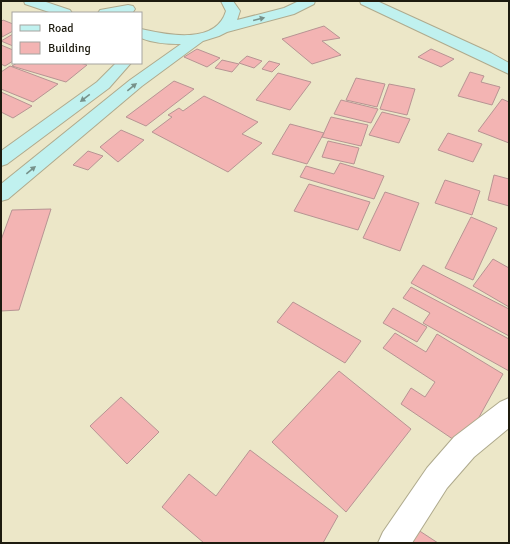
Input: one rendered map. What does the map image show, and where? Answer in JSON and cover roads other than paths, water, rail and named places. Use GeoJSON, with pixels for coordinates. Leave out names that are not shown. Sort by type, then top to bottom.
{"type":"FeatureCollection","features":[{"type":"Feature","properties":{"kind":"main road"},"geometry":{"type":"LineString","coordinates":[[30,1],[62,12]]}},
{"type":"Feature","properties":{"kind":"main road"},"geometry":{"type":"LineString","coordinates":[[221,29],[230,20],[233,11],[227,1]]}},
{"type":"Feature","properties":{"kind":"main road"},"geometry":{"type":"LineString","coordinates":[[305,1],[319,1]]}},
{"type":"Feature","properties":{"kind":"main road"},"geometry":{"type":"LineString","coordinates":[[1,194],[136,83],[198,38],[221,29],[289,11],[308,1]]}},
{"type":"Feature","properties":{"kind":"main road"},"geometry":{"type":"LineString","coordinates":[[366,1],[486,56],[509,69]]}},
{"type":"Feature","properties":{"kind":"main road"},"geometry":{"type":"LineString","coordinates":[[110,12],[131,8]]}},
{"type":"Feature","properties":{"kind":"main road"},"geometry":{"type":"LineString","coordinates":[[142,35],[159,39],[178,40],[198,38]]}},
{"type":"Feature","properties":{"kind":"main road"},"geometry":{"type":"LineString","coordinates":[[1,160],[103,85],[123,64]]}},
{"type":"Feature","properties":{"kind":"street"},"geometry":{"type":"LineString","coordinates":[[394,543],[437,478],[464,447],[509,412]]}}]}
